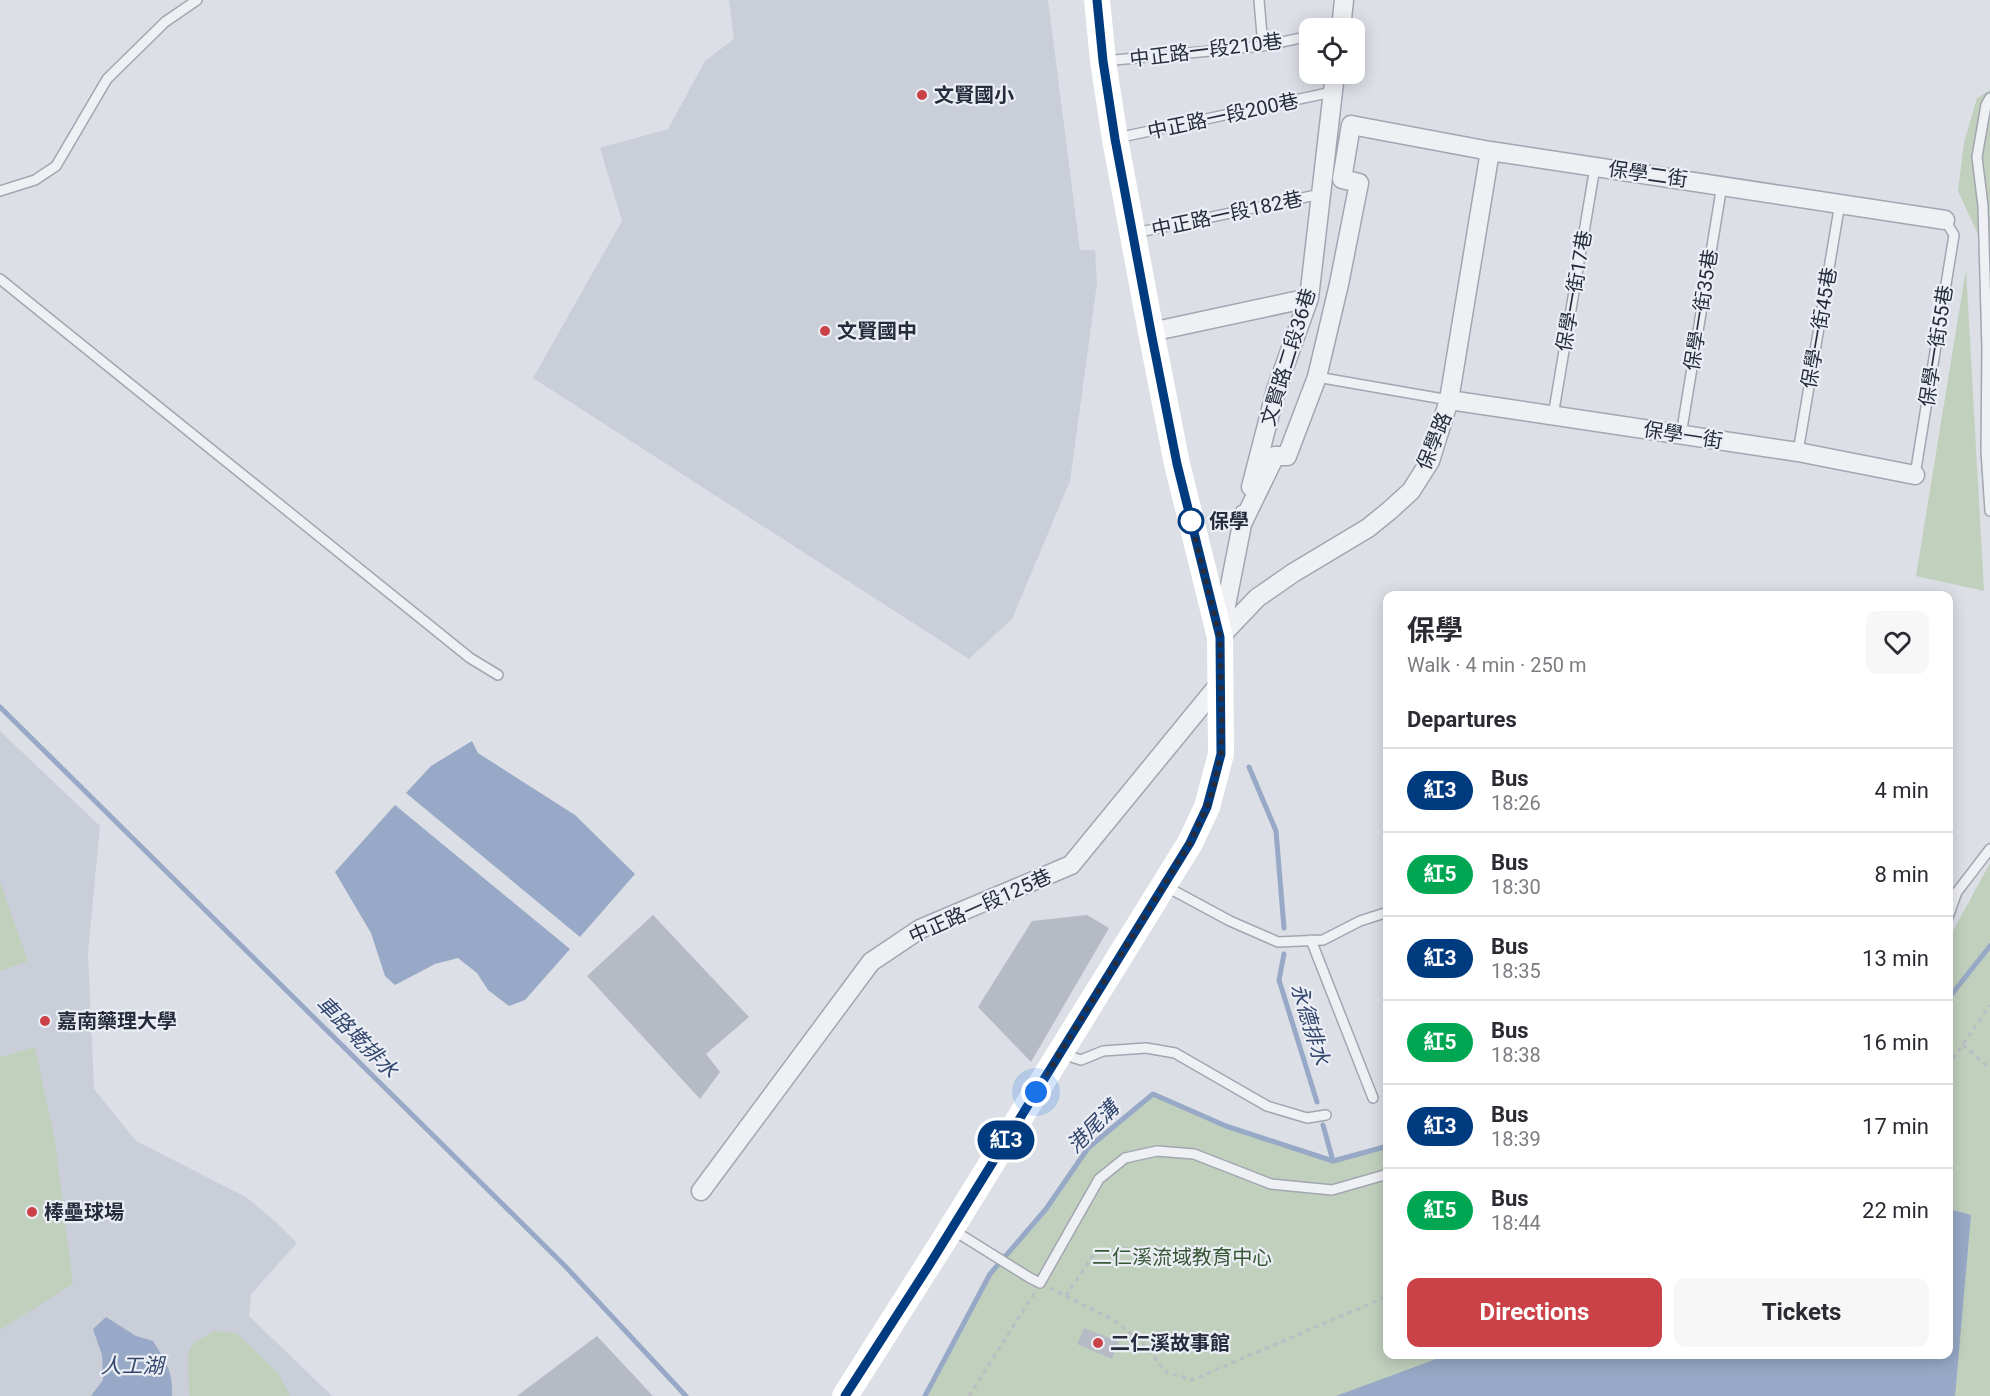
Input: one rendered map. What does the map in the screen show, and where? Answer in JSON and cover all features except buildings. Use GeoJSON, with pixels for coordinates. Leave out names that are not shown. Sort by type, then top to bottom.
{"type":"FeatureCollection","features":[{"type":"Feature","properties":{"kind":"main road"},"geometry":{"type":"LineString","coordinates":[[845,1396],[1190,843],[1207,807],[1221,754],[1220,637],[1177,464],[1151,332],[1115,139],[1103,61],[1097,0]]}},
{"type":"Feature","properties":{"kind":"street"},"geometry":{"type":"LineString","coordinates":[[1342,18],[1344,0]]}},
{"type":"Feature","properties":{"kind":"street","name":"文賢路二段36巷"},"geometry":{"type":"LineString","coordinates":[[1220,637],[1241,526],[1276,390],[1309,298],[1333,84]]}},
{"type":"Feature","properties":{"kind":"street","name":"保學二街"},"geometry":{"type":"LineString","coordinates":[[1317,377],[1339,284],[1359,183],[1342,179],[1351,125],[1490,151],[1945,220]]}},
{"type":"Feature","properties":{"kind":"street","name":"保學路"},"geometry":{"type":"LineString","coordinates":[[1220,637],[1257,598],[1293,573],[1368,528],[1411,490],[1430,461],[1449,400],[1490,151]]}},
{"type":"Feature","properties":{"kind":"street"},"geometry":{"type":"LineString","coordinates":[[1151,332],[1309,298]]}},
{"type":"Feature","properties":{"kind":"street"},"geometry":{"type":"LineString","coordinates":[[1241,526],[1275,456],[1287,456],[1317,377]]}},
{"type":"Feature","properties":{"kind":"street","name":"保學一街"},"geometry":{"type":"LineString","coordinates":[[1449,400],[1798,452],[1916,475]]}},
{"type":"Feature","properties":{"kind":"street","name":"中正路一段125巷"},"geometry":{"type":"LineString","coordinates":[[701,1191],[871,962],[920,929],[1071,865],[1220,683]]}},
{"type":"Feature","properties":{"kind":"lane"},"geometry":{"type":"LineString","coordinates":[[0,191],[35,180],[56,166],[107,79],[165,22],[197,0]]}},
{"type":"Feature","properties":{"kind":"lane"},"geometry":{"type":"LineString","coordinates":[[1259,0],[1263,46]]}},
{"type":"Feature","properties":{"kind":"lane","name":"中正路一段210巷"},"geometry":{"type":"LineString","coordinates":[[1103,61],[1263,46],[1299,38]]}},
{"type":"Feature","properties":{"kind":"lane","name":"中正路一段200巷"},"geometry":{"type":"LineString","coordinates":[[1115,139],[1332,92]]}},
{"type":"Feature","properties":{"kind":"lane"},"geometry":{"type":"LineString","coordinates":[[1990,98],[1986,105],[1977,157],[1983,206],[1987,349],[1986,451],[1990,511]]}},
{"type":"Feature","properties":{"kind":"lane","name":"保學一街17巷"},"geometry":{"type":"LineString","coordinates":[[1553,416],[1595,167]]}},
{"type":"Feature","properties":{"kind":"lane","name":"保學一街35巷"},"geometry":{"type":"LineString","coordinates":[[1681,435],[1722,185]]}},
{"type":"Feature","properties":{"kind":"lane","name":"中正路一段182巷"},"geometry":{"type":"LineString","coordinates":[[1133,234],[1322,194]]}},
{"type":"Feature","properties":{"kind":"lane","name":"保學一街45巷"},"geometry":{"type":"LineString","coordinates":[[1798,452],[1840,203]]}},
{"type":"Feature","properties":{"kind":"lane","name":"保學一街55巷"},"geometry":{"type":"LineString","coordinates":[[1916,475],[1954,235],[1945,220]]}},
{"type":"Feature","properties":{"kind":"lane"},"geometry":{"type":"LineString","coordinates":[[0,279],[461,651],[498,675]]}},
{"type":"Feature","properties":{"kind":"lane"},"geometry":{"type":"LineString","coordinates":[[1317,377],[1449,400]]}},
{"type":"Feature","properties":{"kind":"lane"},"geometry":{"type":"LineString","coordinates":[[1953,903],[1957,892],[1990,849]]}},
{"type":"Feature","properties":{"kind":"lane"},"geometry":{"type":"LineString","coordinates":[[1163,885],[1230,921],[1278,942],[1323,940],[1360,921],[1383,914]]}},
{"type":"Feature","properties":{"kind":"lane"},"geometry":{"type":"LineString","coordinates":[[1311,940],[1373,1098]]}},
{"type":"Feature","properties":{"kind":"lane"},"geometry":{"type":"LineString","coordinates":[[1060,1053],[1081,1060],[1103,1051],[1146,1047],[1175,1053],[1267,1106],[1307,1118],[1326,1115]]}},
{"type":"Feature","properties":{"kind":"lane"},"geometry":{"type":"LineString","coordinates":[[951,1229],[1040,1283],[1099,1179],[1125,1158],[1157,1151],[1194,1154],[1271,1184],[1332,1190],[1383,1175]]}},
{"type":"Feature","properties":{"kind":"path"},"geometry":{"type":"LineString","coordinates":[[1953,1059],[1990,1005]]}},
{"type":"Feature","properties":{"kind":"path"},"geometry":{"type":"LineString","coordinates":[[1963,1045],[1990,1069]]}},
{"type":"Feature","properties":{"kind":"path"},"geometry":{"type":"LineString","coordinates":[[1066,1296],[1094,1254],[1136,1247]]}},
{"type":"Feature","properties":{"kind":"path"},"geometry":{"type":"LineString","coordinates":[[969,1396],[1040,1283],[1112,1319],[1142,1342],[1167,1373],[1192,1380],[1383,1298]]}},
{"type":"Feature","properties":{"kind":"shaded area","name":"文賢國中"},"geometry":{"type":"Polygon","coordinates":[[[729,0],[1048,0],[1080,250],[1095,250],[1097,283],[1070,481],[1012,619],[969,659],[533,378],[622,221],[600,148],[668,129],[705,61],[734,39],[729,0]]]}},
{"type":"Feature","properties":{"kind":"shaded area","name":"嘉南藥理大學"},"geometry":{"type":"Polygon","coordinates":[[[0,731],[100,826],[88,953],[94,1089],[136,1141],[246,1197],[297,1243],[251,1294],[249,1316],[332,1396],[0,1396],[0,731]]]}},
{"type":"Feature","properties":{"kind":"green space"},"geometry":{"type":"Polygon","coordinates":[[[1990,90],[1990,318],[1987,254],[1958,191],[1964,143],[1977,98],[1990,90]]]}},
{"type":"Feature","properties":{"kind":"green space"},"geometry":{"type":"Polygon","coordinates":[[[1966,269],[1984,591],[1916,576],[1966,269]]]}},
{"type":"Feature","properties":{"kind":"green space","name":"二仁溪流域教育中心"},"geometry":{"type":"Polygon","coordinates":[[[1990,863],[1990,1396],[925,1396],[990,1274],[1046,1209],[1088,1148],[1153,1094],[1226,1126],[1333,1161],[1383,1147],[1383,1359],[1953,1359],[1953,931],[1990,863]]]}},
{"type":"Feature","properties":{"kind":"green space"},"geometry":{"type":"Polygon","coordinates":[[[0,882],[28,961],[0,971],[0,882]]]}},
{"type":"Feature","properties":{"kind":"green space","name":"棒壘球場"},"geometry":{"type":"Polygon","coordinates":[[[35,1047],[55,1141],[73,1284],[0,1330],[0,1057],[35,1047]]]}},
{"type":"Feature","properties":{"kind":"green space"},"geometry":{"type":"Polygon","coordinates":[[[215,1331],[237,1333],[279,1374],[290,1396],[189,1396],[188,1353],[194,1342],[215,1331]]]}},
{"type":"Feature","properties":{"kind":"water"},"geometry":{"type":"Polygon","coordinates":[[[472,741],[478,753],[575,815],[635,874],[580,937],[406,793],[431,766],[472,741]]]}},
{"type":"Feature","properties":{"kind":"water"},"geometry":{"type":"Polygon","coordinates":[[[395,805],[570,949],[525,1000],[509,1006],[488,990],[477,973],[458,958],[435,964],[395,985],[385,976],[371,933],[335,872],[395,805]]]}},
{"type":"Feature","properties":{"kind":"water"},"geometry":{"type":"Polygon","coordinates":[[[1953,1210],[1971,1215],[1955,1396],[1336,1396],[1436,1359],[1953,1359],[1953,1210]]]}},
{"type":"Feature","properties":{"kind":"water","name":"人工湖"},"geometry":{"type":"Polygon","coordinates":[[[106,1317],[136,1336],[153,1341],[168,1367],[172,1396],[91,1396],[103,1380],[102,1355],[93,1329],[106,1317]]]}},
{"type":"Feature","properties":{"kind":"waterway","name":"車路墘排水"},"geometry":{"type":"LineString","coordinates":[[0,707],[565,1266],[686,1396]]}},
{"type":"Feature","properties":{"kind":"waterway","name":"永德排水"},"geometry":{"type":"LineString","coordinates":[[1249,767],[1276,831],[1284,928]]}},
{"type":"Feature","properties":{"kind":"waterway","name":"港尾溝"},"geometry":{"type":"LineString","coordinates":[[1953,993],[1990,946]]}},
{"type":"Feature","properties":{"kind":"waterway","name":"永德排水"},"geometry":{"type":"LineString","coordinates":[[1284,954],[1279,980],[1317,1102]]}},
{"type":"Feature","properties":{"kind":"waterway","name":"港尾溝"},"geometry":{"type":"LineString","coordinates":[[925,1396],[990,1274],[1046,1209],[1088,1148],[1153,1094],[1226,1126],[1333,1161],[1383,1147]]}},
{"type":"Feature","properties":{"kind":"waterway","name":"永德排水"},"geometry":{"type":"LineString","coordinates":[[1323,1125],[1333,1161]]}},
{"type":"Feature","properties":{"kind":"bus line","name":"紅3"},"geometry":{"type":"LineString","coordinates":[[845,1396],[928,1267],[1190,843],[1207,807],[1221,754],[1220,637],[1177,464],[1151,332],[1115,139],[1103,61],[1097,0]]}},
{"type":"Feature","properties":{"kind":"place","name":"文賢國小"},"geometry":{"type":"Point","coordinates":[922,95]}},
{"type":"Feature","properties":{"kind":"place","name":"文賢國中"},"geometry":{"type":"Point","coordinates":[825,331]}},
{"type":"Feature","properties":{"kind":"place","name":"保學"},"geometry":{"type":"Point","coordinates":[1191,521]}},
{"type":"Feature","properties":{"kind":"place","name":"嘉南藥理大學"},"geometry":{"type":"Point","coordinates":[45,1021]}},
{"type":"Feature","properties":{"kind":"place","name":"棒壘球場"},"geometry":{"type":"Point","coordinates":[32,1212]}},
{"type":"Feature","properties":{"kind":"place","name":"二仁溪故事館"},"geometry":{"type":"Point","coordinates":[1098,1343]}},
{"type":"Feature","properties":{"kind":"route"},"geometry":{"type":"LineString","coordinates":[[1036,1092],[1190,843],[1213,789],[1221,754],[1220,637],[1191,521]]}}]}
